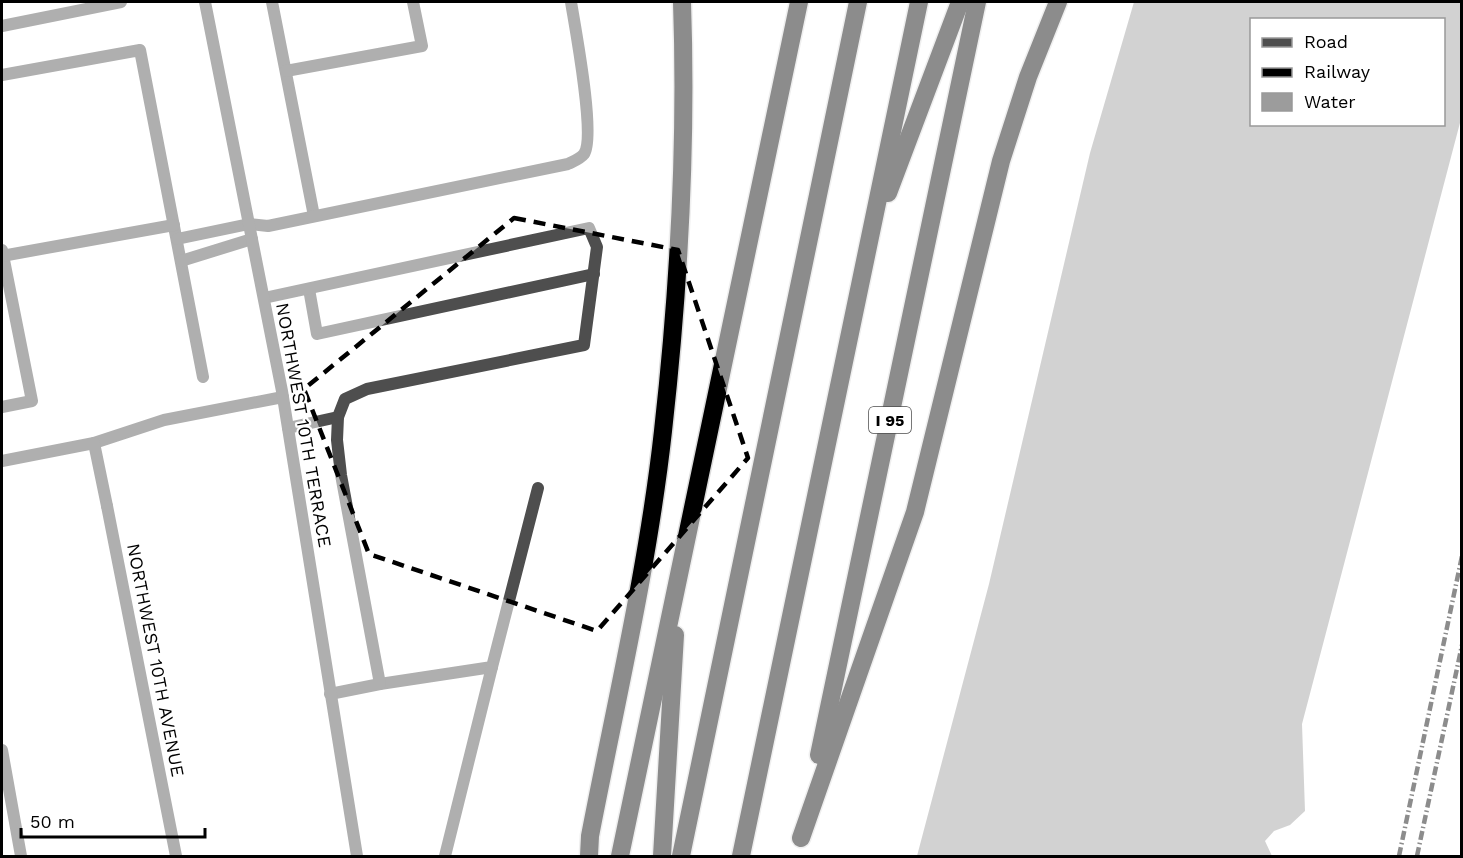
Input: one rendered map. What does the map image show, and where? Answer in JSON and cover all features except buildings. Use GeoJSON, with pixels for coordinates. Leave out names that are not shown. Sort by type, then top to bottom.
{"type":"FeatureCollection","features":[{"type":"Feature","properties":{"kind":"highway"},"geometry":{"type":"LineString","coordinates":[[589,856],[590,836],[635,605],[663,432],[681,231],[684,99],[682,2]]}},
{"type":"Feature","properties":{"kind":"highway"},"geometry":{"type":"LineString","coordinates":[[620,856],[799,2]]}},
{"type":"Feature","properties":{"kind":"highway"},"geometry":{"type":"LineString","coordinates":[[681,856],[858,2]]}},
{"type":"Feature","properties":{"kind":"highway"},"geometry":{"type":"LineString","coordinates":[[741,856],[919,2]]}},
{"type":"Feature","properties":{"kind":"highway"},"geometry":{"type":"LineString","coordinates":[[867,248],[960,2]]}},
{"type":"Feature","properties":{"kind":"highway","name":"I 95"},"geometry":{"type":"LineString","coordinates":[[797,856],[977,2]]}},
{"type":"Feature","properties":{"kind":"highway"},"geometry":{"type":"LineString","coordinates":[[801,838],[915,512],[1001,161],[1016,109],[1058,2]]}},
{"type":"Feature","properties":{"kind":"highway"},"geometry":{"type":"LineString","coordinates":[[662,856],[679,574]]}},
{"type":"Feature","properties":{"kind":"street"},"geometry":{"type":"LineString","coordinates":[[2,26],[121,2]]}},
{"type":"Feature","properties":{"kind":"street","name":"NORTHWEST 10TH TERRACE"},"geometry":{"type":"LineString","coordinates":[[205,2],[283,397],[357,856]]}},
{"type":"Feature","properties":{"kind":"street"},"geometry":{"type":"LineString","coordinates":[[272,2],[314,216]]}},
{"type":"Feature","properties":{"kind":"street"},"geometry":{"type":"LineString","coordinates":[[286,71],[422,46],[414,2]]}},
{"type":"Feature","properties":{"kind":"street"},"geometry":{"type":"LineString","coordinates":[[177,240],[249,224],[268,226],[568,164],[578,159],[585,153],[587,141],[585,90],[571,2]]}},
{"type":"Feature","properties":{"kind":"street"},"geometry":{"type":"LineString","coordinates":[[2,75],[140,50],[203,377]]}},
{"type":"Feature","properties":{"kind":"street"},"geometry":{"type":"LineString","coordinates":[[2,407],[32,400],[2,254],[174,225]]}},
{"type":"Feature","properties":{"kind":"street"},"geometry":{"type":"LineString","coordinates":[[264,298],[589,228],[597,247],[584,345],[367,389],[345,399],[338,417],[337,440],[341,475],[380,684]]}},
{"type":"Feature","properties":{"kind":"street"},"geometry":{"type":"LineString","coordinates":[[181,261],[252,239]]}},
{"type":"Feature","properties":{"kind":"street"},"geometry":{"type":"LineString","coordinates":[[309,289],[317,334],[594,274]]}},
{"type":"Feature","properties":{"kind":"street"},"geometry":{"type":"LineString","coordinates":[[2,461],[94,443],[164,420],[283,397]]}},
{"type":"Feature","properties":{"kind":"street"},"geometry":{"type":"LineString","coordinates":[[288,428],[338,417]]}},
{"type":"Feature","properties":{"kind":"street","name":"NORTHWEST 10TH AVENUE"},"geometry":{"type":"LineString","coordinates":[[94,443],[176,856]]}},
{"type":"Feature","properties":{"kind":"street"},"geometry":{"type":"LineString","coordinates":[[446,856],[538,488]]}},
{"type":"Feature","properties":{"kind":"street"},"geometry":{"type":"LineString","coordinates":[[330,694],[492,667]]}},
{"type":"Feature","properties":{"kind":"street"},"geometry":{"type":"LineString","coordinates":[[2,750],[21,856]]}},
{"type":"Feature","properties":{"kind":"highlighted area"},"geometry":{"type":"Polygon","coordinates":[[[514,218],[678,250],[748,458],[597,631],[369,554],[304,389],[514,218]]]}},
{"type":"Feature","properties":{"kind":"water"},"geometry":{"type":"Polygon","coordinates":[[[1134,2],[1461,2],[1461,119],[1302,724],[1305,811],[1290,825],[1274,831],[1265,841],[1272,856],[917,856],[989,584],[1090,153],[1134,2]]]}},
{"type":"Feature","properties":{"kind":"railway"},"geometry":{"type":"LineString","coordinates":[[1399,856],[1462,556]]}},
{"type":"Feature","properties":{"kind":"railway"},"geometry":{"type":"LineString","coordinates":[[1417,856],[1462,645]]}}]}
